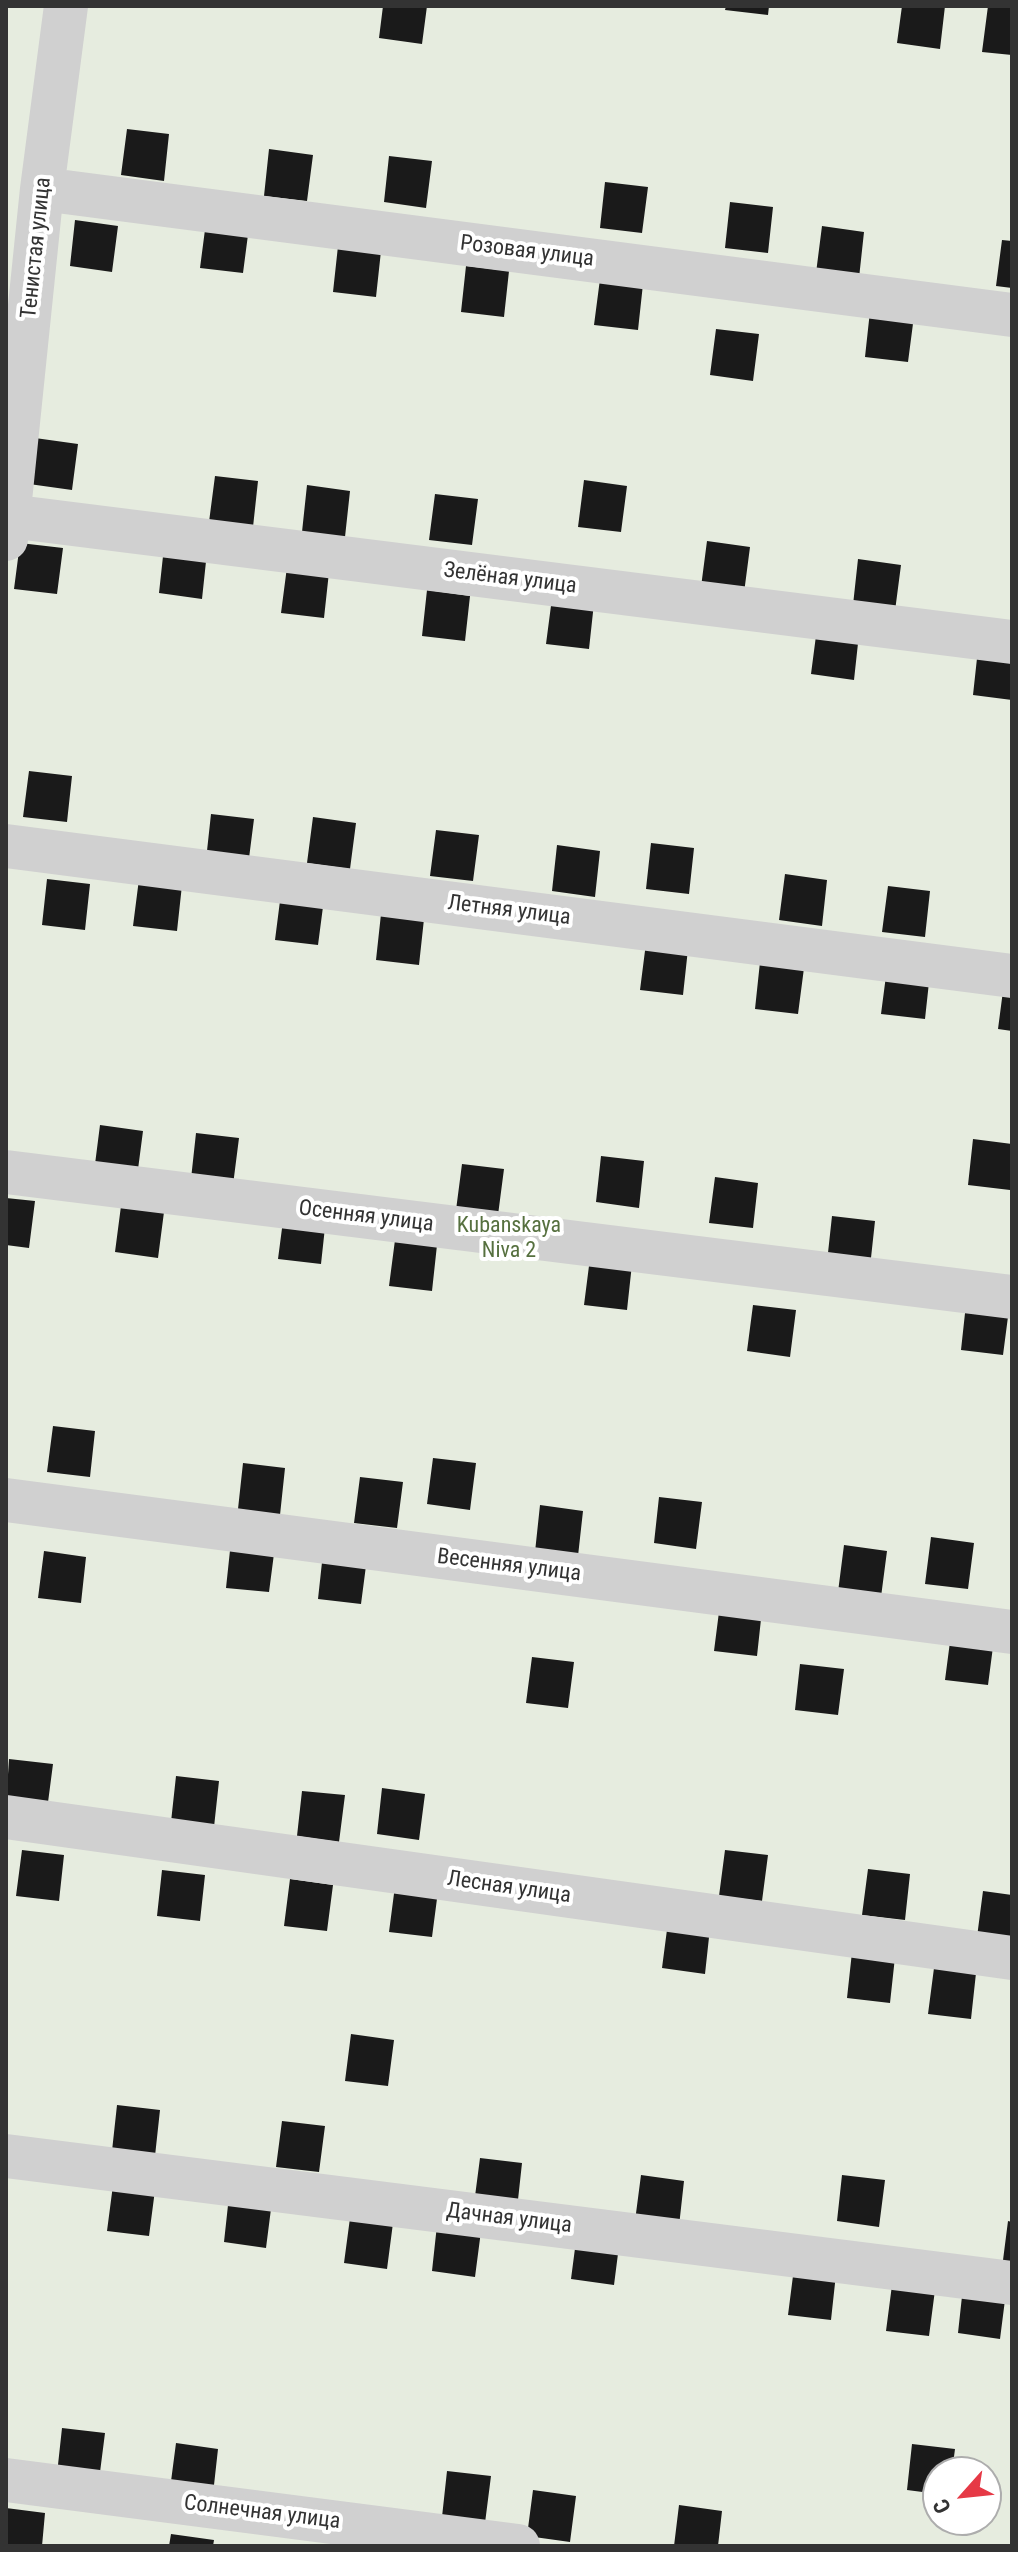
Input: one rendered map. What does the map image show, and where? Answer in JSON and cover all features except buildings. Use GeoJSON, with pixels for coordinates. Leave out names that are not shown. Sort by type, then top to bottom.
{"type":"FeatureCollection","features":[{"type":"Feature","properties":{"kind":"lane","name":"Тенистая улица"},"geometry":{"type":"LineString","coordinates":[[7,527],[42,189],[66,6]]}},
{"type":"Feature","properties":{"kind":"lane","name":"Розовая улица"},"geometry":{"type":"LineString","coordinates":[[42,189],[1012,315]]}},
{"type":"Feature","properties":{"kind":"lane","name":"Зелёная улица"},"geometry":{"type":"LineString","coordinates":[[7,527],[1012,642]]}},
{"type":"Feature","properties":{"kind":"lane","name":"Летняя улица"},"geometry":{"type":"LineString","coordinates":[[6,846],[1012,976]]}},
{"type":"Feature","properties":{"kind":"lane","name":"Осенняя улица"},"geometry":{"type":"LineString","coordinates":[[6,1172],[1012,1297]]}},
{"type":"Feature","properties":{"kind":"lane","name":"Весенняя улица"},"geometry":{"type":"LineString","coordinates":[[6,1500],[1012,1632]]}},
{"type":"Feature","properties":{"kind":"lane","name":"Лесная улица"},"geometry":{"type":"LineString","coordinates":[[6,1817],[1012,1958]]}},
{"type":"Feature","properties":{"kind":"lane","name":"Дачная улица"},"geometry":{"type":"LineString","coordinates":[[6,2156],[1012,2283]]}},
{"type":"Feature","properties":{"kind":"lane","name":"Солнечная улица"},"geometry":{"type":"LineString","coordinates":[[6,2480],[518,2546]]}},
{"type":"Feature","properties":{"kind":"green space","name":"Kubanskaya Niva 2"},"geometry":{"type":"Polygon","coordinates":[[[6,6],[1012,6],[1012,2546],[6,2546],[6,6]]]}}]}
